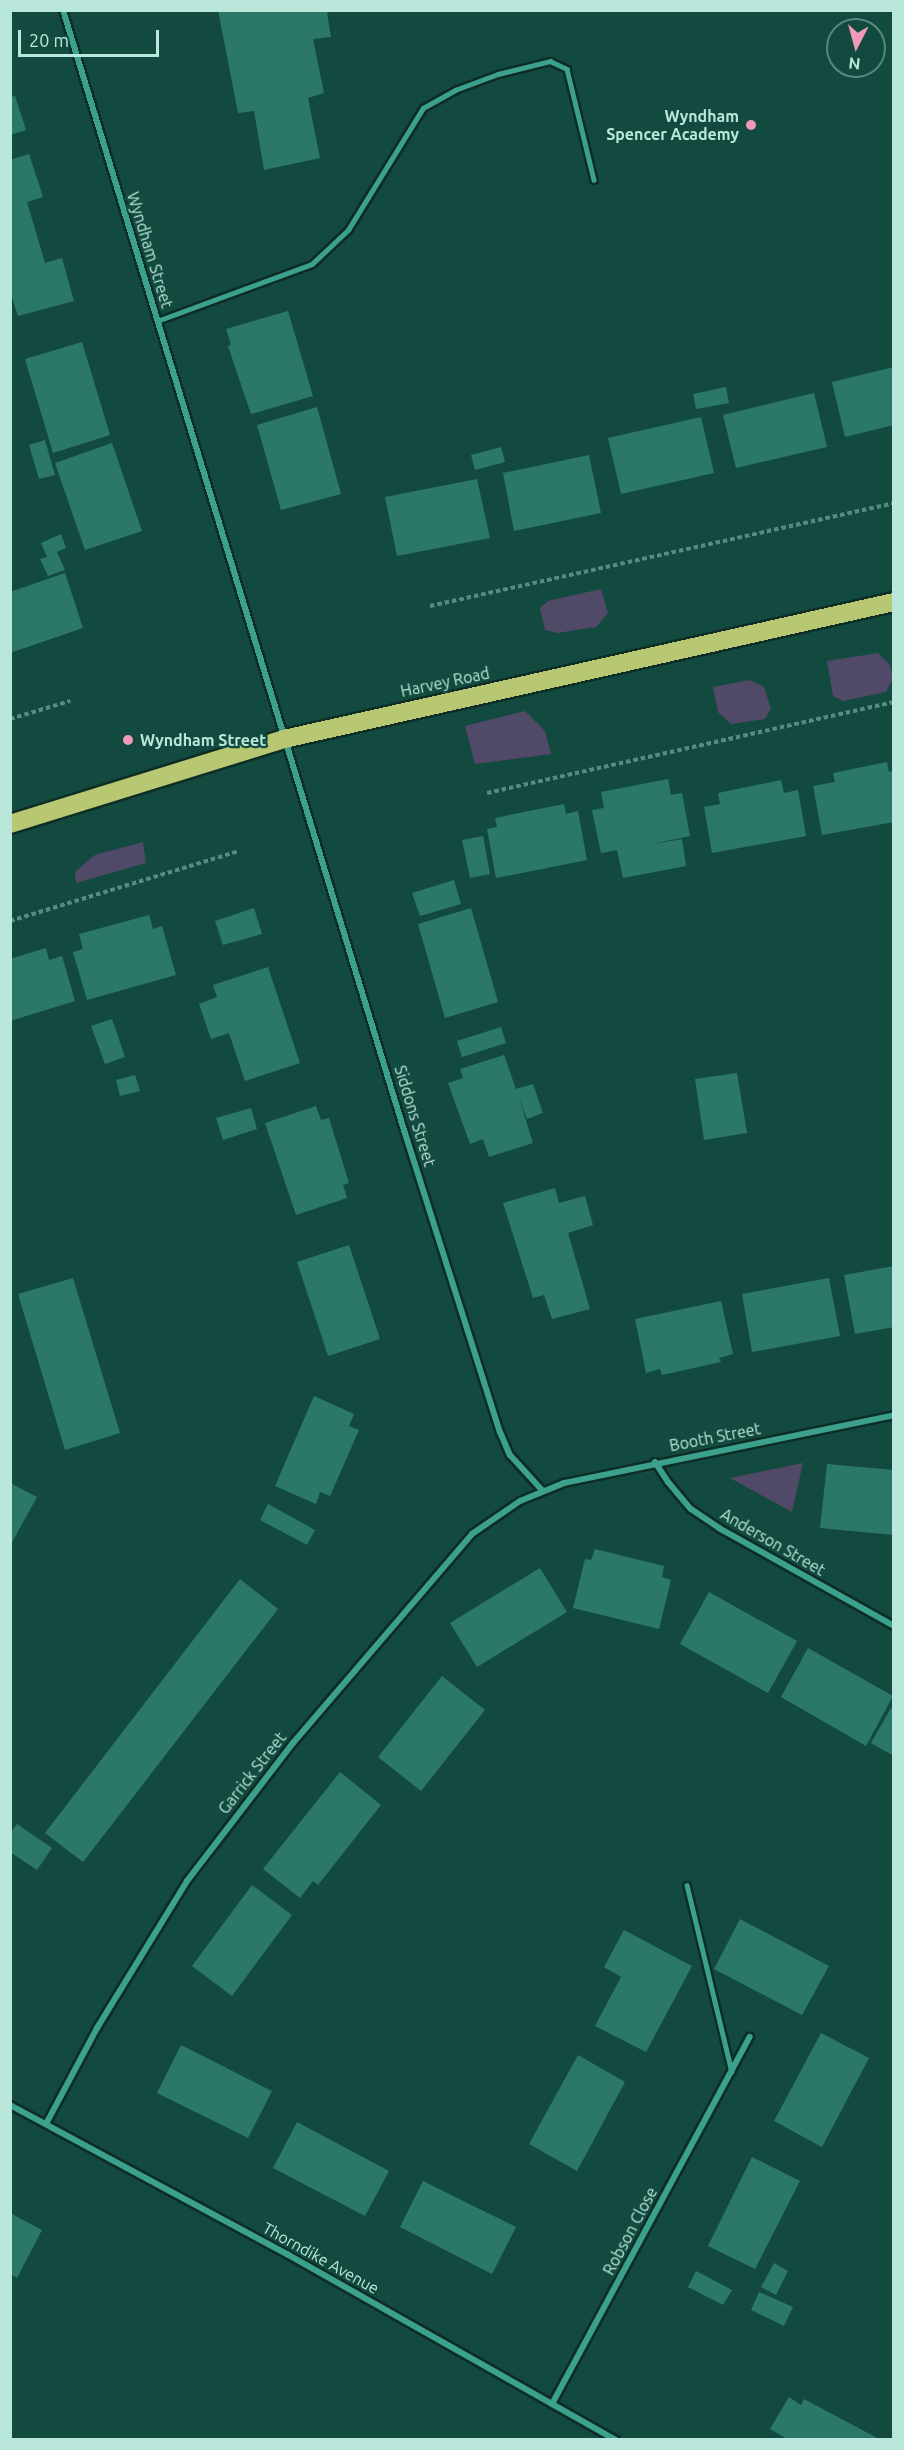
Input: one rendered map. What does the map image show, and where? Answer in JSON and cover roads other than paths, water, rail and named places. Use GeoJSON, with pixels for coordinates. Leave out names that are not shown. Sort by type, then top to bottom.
{"type":"FeatureCollection","features":[{"type":"Feature","properties":{"kind":"highway","name":"Harvey Road"},"geometry":{"type":"LineString","coordinates":[[10,824],[284,739],[894,602]]}},
{"type":"Feature","properties":{"kind":"street","name":"Wyndham Street"},"geometry":{"type":"LineString","coordinates":[[63,10],[284,739]]}},
{"type":"Feature","properties":{"kind":"street","name":"Siddons Street"},"geometry":{"type":"LineString","coordinates":[[284,739],[500,1432],[510,1455],[542,1490]]}},
{"type":"Feature","properties":{"kind":"street","name":"Booth Street"},"geometry":{"type":"LineString","coordinates":[[542,1490],[655,1462],[894,1415]]}},
{"type":"Feature","properties":{"kind":"street","name":"Anderson Street"},"geometry":{"type":"LineString","coordinates":[[655,1462],[668,1482],[692,1509],[719,1528],[894,1626]]}},
{"type":"Feature","properties":{"kind":"street","name":"Garrick Street"},"geometry":{"type":"LineString","coordinates":[[46,2124],[97,2028],[140,1955],[187,1881],[243,1805],[292,1743],[472,1534],[492,1518],[542,1490]]}},
{"type":"Feature","properties":{"kind":"street","name":"Robson Close"},"geometry":{"type":"LineString","coordinates":[[552,2404],[750,2037]]}},
{"type":"Feature","properties":{"kind":"street","name":"Thorndike Avenue"},"geometry":{"type":"LineString","coordinates":[[10,2105],[287,2254],[616,2439]]}},
{"type":"Feature","properties":{"kind":"lane"},"geometry":{"type":"LineString","coordinates":[[157,321],[312,264],[348,230],[423,108],[455,90],[498,74],[550,61],[567,69],[594,180]]}},
{"type":"Feature","properties":{"kind":"lane"},"geometry":{"type":"LineString","coordinates":[[687,1885],[732,2072]]}},
{"type":"Feature","properties":{"kind":"place","name":"Wyndham Spencer Academy"},"geometry":{"type":"Point","coordinates":[751,125]}},
{"type":"Feature","properties":{"kind":"place","name":"Wyndham Street"},"geometry":{"type":"Point","coordinates":[128,740]}}]}
